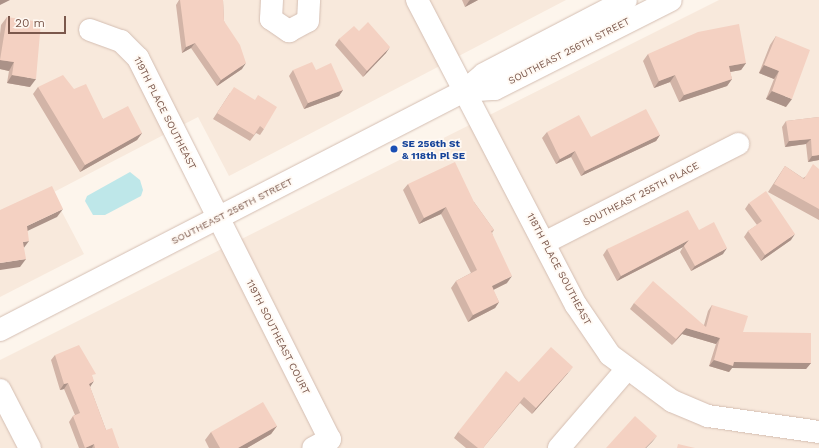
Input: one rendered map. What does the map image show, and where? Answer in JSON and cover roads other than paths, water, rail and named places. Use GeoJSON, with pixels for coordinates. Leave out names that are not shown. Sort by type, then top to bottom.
{"type":"FeatureCollection","features":[{"type":"Feature","properties":{"kind":"street"},"geometry":{"type":"LineString","coordinates":[[272,0],[272,20],[289,31],[308,21],[309,0]]}},
{"type":"Feature","properties":{"kind":"street","name":"118TH PLACE SOUTHEAST"},"geometry":{"type":"LineString","coordinates":[[417,0],[544,243],[595,335],[627,369],[672,401],[708,416],[819,432]]}},
{"type":"Feature","properties":{"kind":"street","name":"SOUTHEAST 256TH STREET"},"geometry":{"type":"LineString","coordinates":[[0,330],[464,91],[484,74],[626,0]]}},
{"type":"Feature","properties":{"kind":"street","name":"SOUTHEAST 256TH STREET"},"geometry":{"type":"LineString","coordinates":[[464,91],[495,89],[671,0]]}},
{"type":"Feature","properties":{"kind":"street","name":"119TH PLACE SOUTHEAST"},"geometry":{"type":"LineString","coordinates":[[90,30],[121,41],[138,58],[218,218]]}},
{"type":"Feature","properties":{"kind":"street","name":"SOUTHEAST 255TH PLACE"},"geometry":{"type":"LineString","coordinates":[[544,243],[738,144]]}},
{"type":"Feature","properties":{"kind":"street","name":"119TH SOUTHEAST COURT"},"geometry":{"type":"LineString","coordinates":[[218,218],[330,439],[313,448]]}},
{"type":"Feature","properties":{"kind":"street"},"geometry":{"type":"LineString","coordinates":[[559,448],[627,369]]}},
{"type":"Feature","properties":{"kind":"street"},"geometry":{"type":"LineString","coordinates":[[0,390],[30,448]]}},
{"type":"Feature","properties":{"kind":"water"},"geometry":{"type":"Polygon","coordinates":[[[130,172],[140,180],[143,190],[141,196],[105,215],[93,215],[85,201],[87,196],[130,172]]]}},
{"type":"Feature","properties":{"kind":"place","name":"SE 256th St & 118th Pl SE"},"geometry":{"type":"Point","coordinates":[394,149]}}]}
